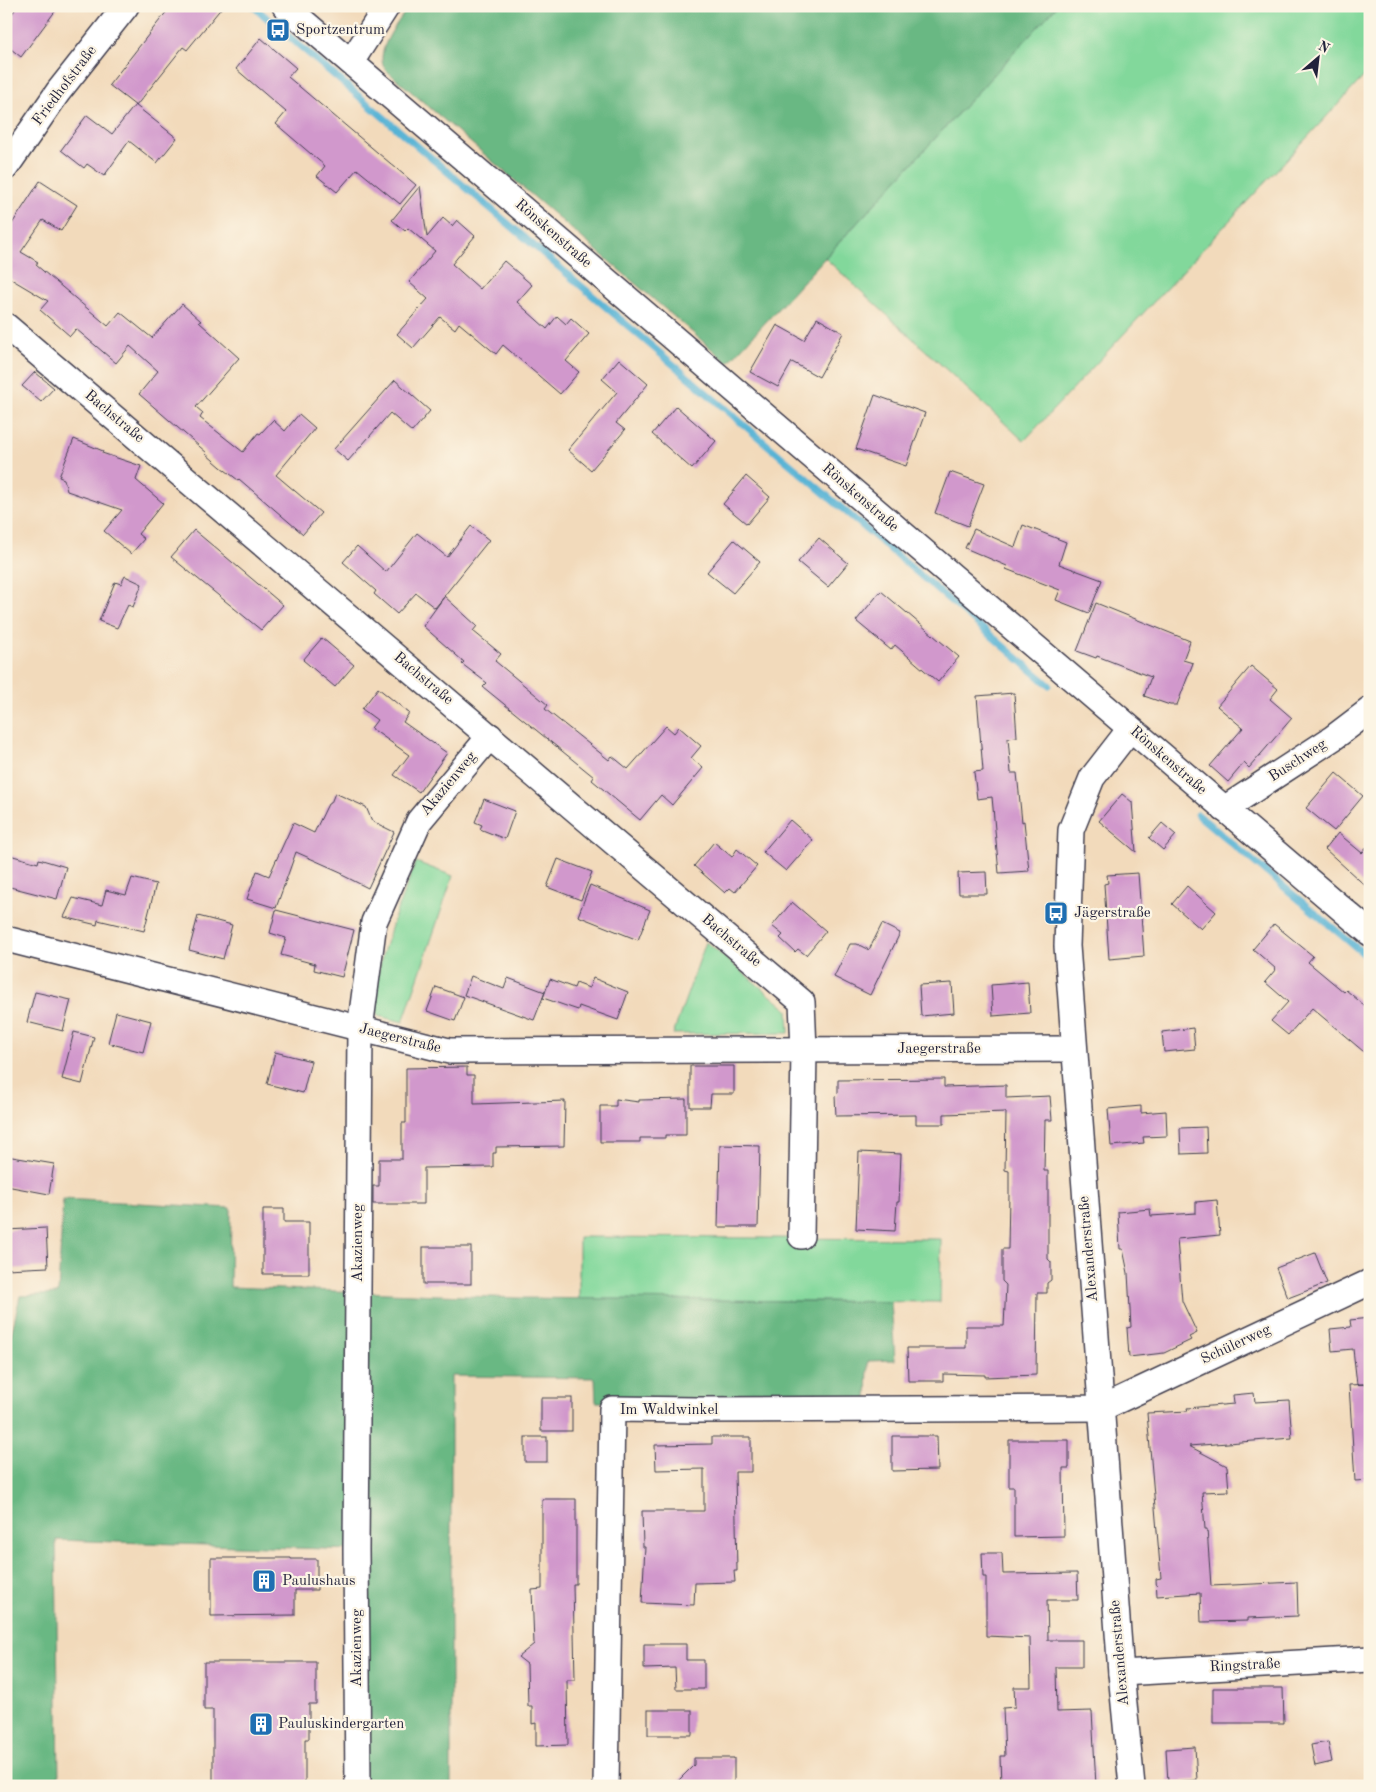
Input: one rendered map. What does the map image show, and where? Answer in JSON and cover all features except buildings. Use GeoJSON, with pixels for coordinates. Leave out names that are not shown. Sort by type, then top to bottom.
{"type":"FeatureCollection","features":[{"type":"Feature","properties":{"kind":"street","name":"Friedhofstraße"},"geometry":{"type":"LineString","coordinates":[[6,167],[58,92],[126,6]]}},
{"type":"Feature","properties":{"kind":"street","name":"Rönskenstraße"},"geometry":{"type":"LineString","coordinates":[[285,6],[1370,933]]}},
{"type":"Feature","properties":{"kind":"street"},"geometry":{"type":"LineString","coordinates":[[351,62],[387,6]]}},
{"type":"Feature","properties":{"kind":"street","name":"Bachstraße"},"geometry":{"type":"LineString","coordinates":[[6,326],[802,1002],[804,1050]]}},
{"type":"Feature","properties":{"kind":"street","name":"Buschweg"},"geometry":{"type":"LineString","coordinates":[[1224,809],[1333,738],[1370,710]]}},
{"type":"Feature","properties":{"kind":"street","name":"Alexanderstraße"},"geometry":{"type":"LineString","coordinates":[[1130,729],[1092,778],[1071,830],[1067,946],[1073,1049],[1121,1673],[1132,1786]]}},
{"type":"Feature","properties":{"kind":"street","name":"Akazienweg"},"geometry":{"type":"LineString","coordinates":[[358,1786],[356,1541],[360,1029],[374,922],[419,821],[490,736]]}},
{"type":"Feature","properties":{"kind":"street","name":"Jaegerstraße"},"geometry":{"type":"LineString","coordinates":[[6,938],[448,1051],[1073,1049]]}},
{"type":"Feature","properties":{"kind":"street"},"geometry":{"type":"LineString","coordinates":[[801,1236],[804,1050]]}},
{"type":"Feature","properties":{"kind":"street","name":"Schülerweg"},"geometry":{"type":"LineString","coordinates":[[1102,1408],[1370,1282]]}},
{"type":"Feature","properties":{"kind":"street","name":"Im Waldwinkel"},"geometry":{"type":"LineString","coordinates":[[606,1786],[612,1409],[1102,1408]]}},
{"type":"Feature","properties":{"kind":"street","name":"Ringstraße"},"geometry":{"type":"LineString","coordinates":[[1121,1673],[1370,1659]]}},
{"type":"Feature","properties":{"kind":"green space"},"geometry":{"type":"Polygon","coordinates":[[[409,6],[1057,6],[728,363],[386,70],[383,65],[383,50],[390,34],[409,6]]]}},
{"type":"Feature","properties":{"kind":"green space"},"geometry":{"type":"Polygon","coordinates":[[[1057,6],[1370,6],[1370,70],[1024,441],[825,258],[1057,6]]]}},
{"type":"Feature","properties":{"kind":"green space"},"geometry":{"type":"Polygon","coordinates":[[[416,862],[453,876],[403,1022],[378,1016],[371,1001],[383,953],[416,862]]]}},
{"type":"Feature","properties":{"kind":"green space"},"geometry":{"type":"Polygon","coordinates":[[[706,942],[788,1010],[789,1033],[673,1034],[706,942]]]}},
{"type":"Feature","properties":{"kind":"green space"},"geometry":{"type":"Polygon","coordinates":[[[63,1199],[231,1208],[230,1287],[518,1298],[891,1302],[895,1360],[868,1361],[867,1404],[596,1402],[595,1378],[451,1376],[451,1786],[358,1786],[356,1550],[56,1540],[59,1786],[6,1786],[6,1358],[20,1296],[58,1294],[63,1199]]]}},
{"type":"Feature","properties":{"kind":"green space"},"geometry":{"type":"Polygon","coordinates":[[[579,1237],[941,1239],[940,1302],[579,1299],[579,1237]]]}},
{"type":"Feature","properties":{"kind":"waterway"},"geometry":{"type":"LineString","coordinates":[[253,6],[1049,685]]}},
{"type":"Feature","properties":{"kind":"waterway"},"geometry":{"type":"LineString","coordinates":[[1198,815],[1370,959]]}},
{"type":"Feature","properties":{"kind":"place","name":"Sportzentrum"},"geometry":{"type":"Point","coordinates":[278,30]}},
{"type":"Feature","properties":{"kind":"place","name":"Jägerstraße"},"geometry":{"type":"Point","coordinates":[1056,913]}},
{"type":"Feature","properties":{"kind":"place","name":"Paulushaus"},"geometry":{"type":"Point","coordinates":[264,1581]}},
{"type":"Feature","properties":{"kind":"place","name":"Pauluskindergarten"},"geometry":{"type":"Point","coordinates":[261,1724]}}]}
